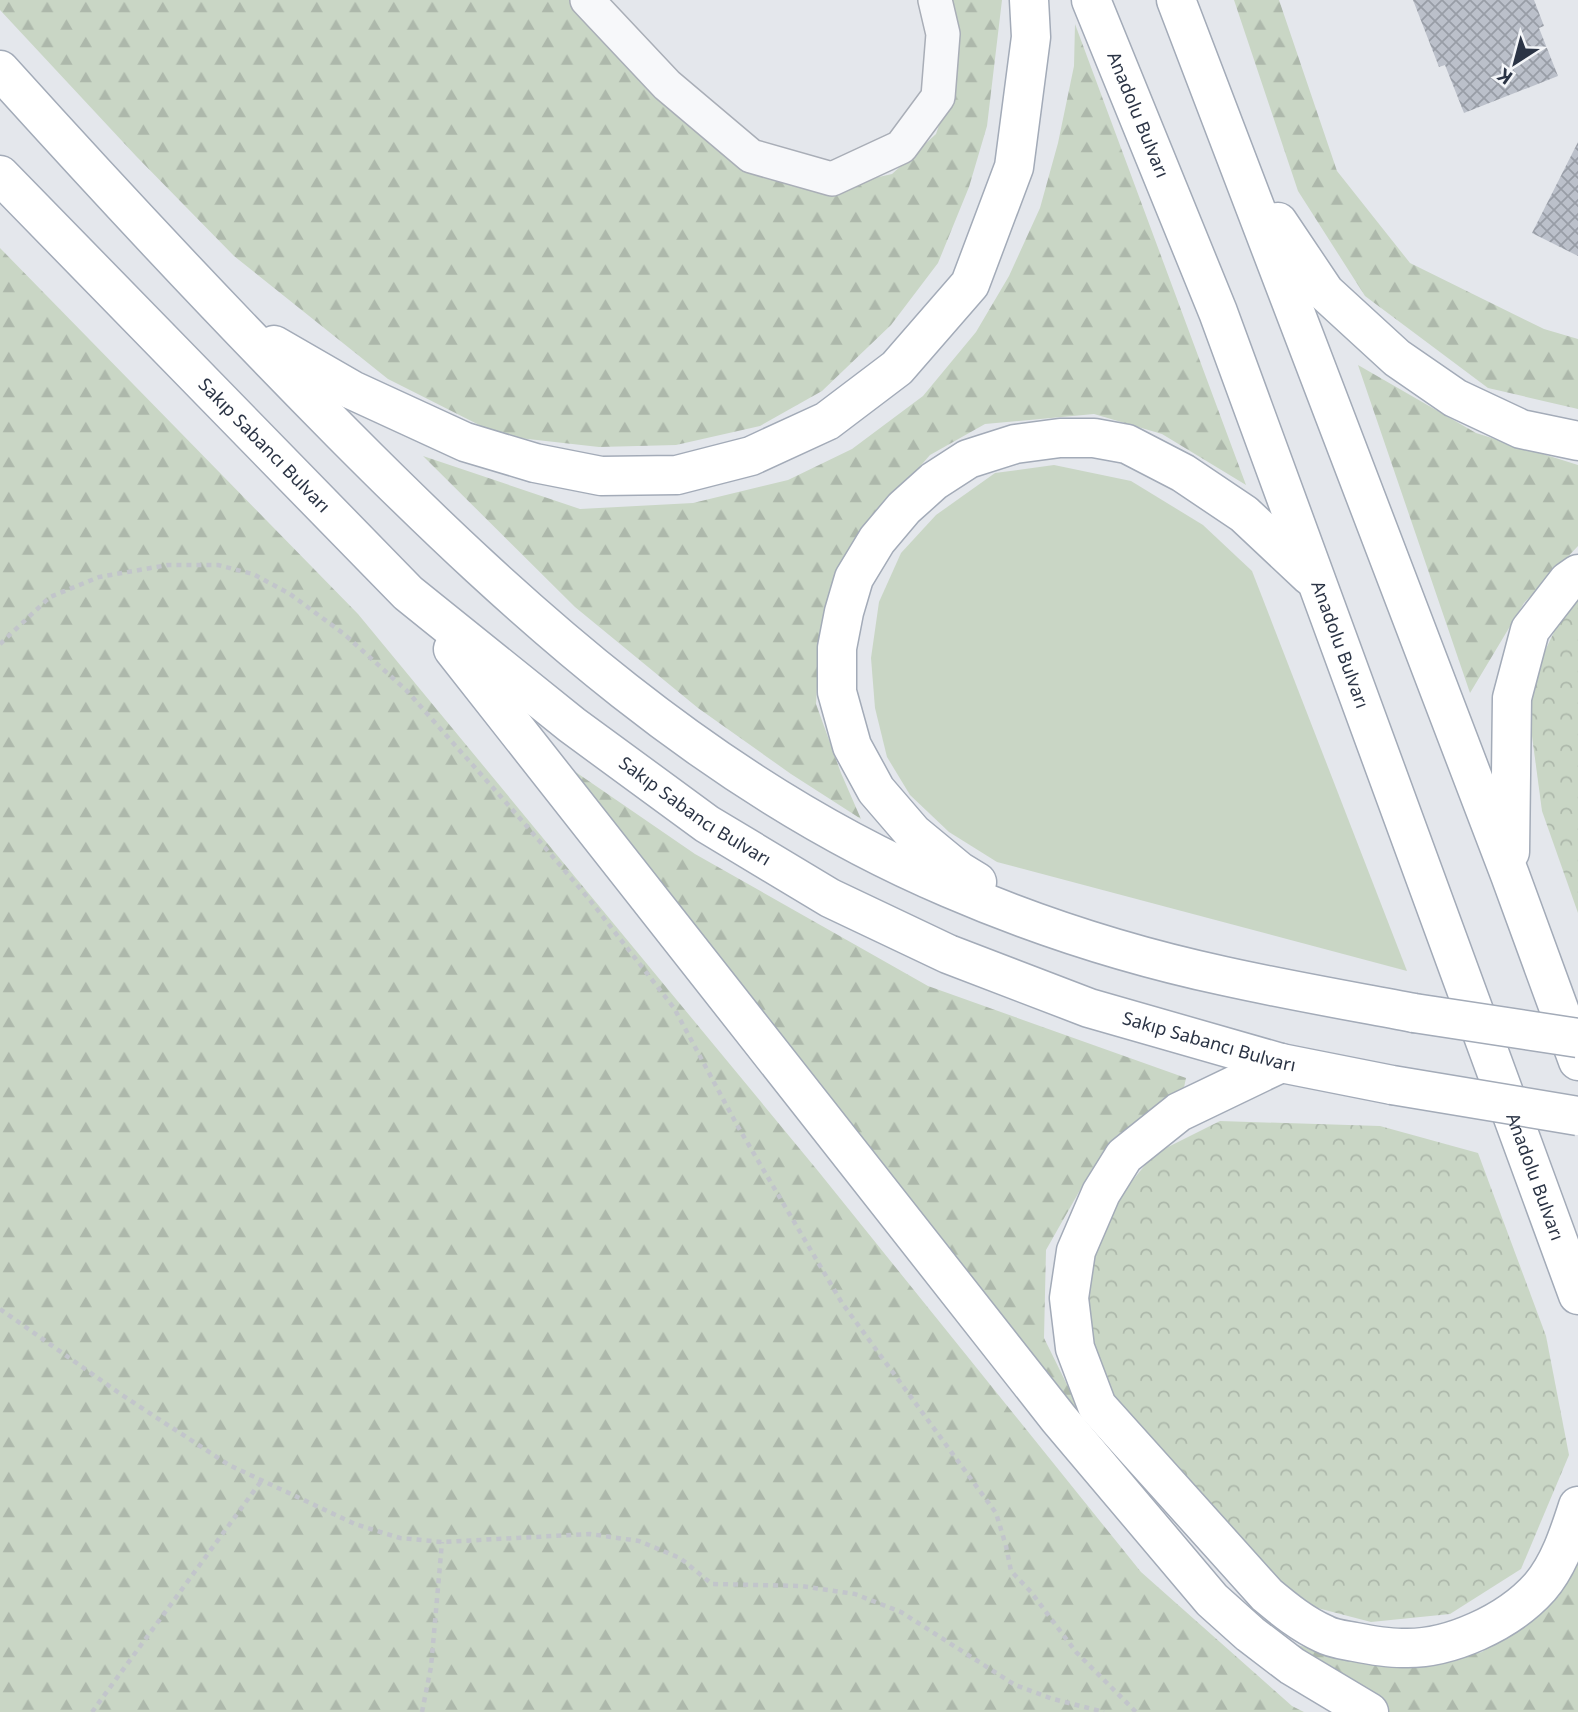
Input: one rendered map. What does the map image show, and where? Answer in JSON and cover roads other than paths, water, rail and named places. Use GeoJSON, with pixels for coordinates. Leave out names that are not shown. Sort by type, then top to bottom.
{"type":"FeatureCollection","features":[{"type":"Feature","properties":{"kind":"main road"},"geometry":{"type":"LineString","coordinates":[[229,320],[352,390],[465,442],[535,463],[601,476],[677,475],[751,456],[827,421],[897,369],[970,284],[1014,167],[1031,37],[1028,0]]}},
{"type":"Feature","properties":{"kind":"main road","name":"Anadolu Bulvarı"},"geometry":{"type":"LineString","coordinates":[[1091,0],[1218,312],[1578,1295]]}},
{"type":"Feature","properties":{"kind":"main road"},"geometry":{"type":"LineString","coordinates":[[1176,0],[1578,1061]]}},
{"type":"Feature","properties":{"kind":"main road"},"geometry":{"type":"LineString","coordinates":[[0,70],[229,320],[469,556],[569,647],[660,718],[772,796],[861,846],[947,888],[1046,926],[1220,976],[1414,1013],[1578,1038]]}},
{"type":"Feature","properties":{"kind":"main road"},"geometry":{"type":"LineString","coordinates":[[1240,165],[1325,292],[1397,358],[1455,398],[1521,429],[1578,441]]}},
{"type":"Feature","properties":{"kind":"main road","name":"Sakıp Sabancı Bulvarı"},"geometry":{"type":"LineString","coordinates":[[0,175],[408,593],[572,725],[707,824],[830,898],[948,954],[1089,1008],[1280,1063],[1392,1086],[1578,1116]]}},
{"type":"Feature","properties":{"kind":"main road"},"geometry":{"type":"LineString","coordinates":[[1046,926],[959,871],[913,833],[876,790],[852,746],[837,692],[837,648],[844,612],[855,578],[877,540],[904,508],[934,481],[968,459],[1015,444],[1060,438],[1094,438],[1127,444],[1183,472],[1244,514],[1314,580]]}},
{"type":"Feature","properties":{"kind":"main road"},"geometry":{"type":"LineString","coordinates":[[1510,876],[1512,698],[1530,630],[1569,581],[1578,574]]}},
{"type":"Feature","properties":{"kind":"main road"},"geometry":{"type":"LineString","coordinates":[[408,593],[1059,1419],[1212,1600],[1292,1666],[1369,1712]]}},
{"type":"Feature","properties":{"kind":"main road"},"geometry":{"type":"LineString","coordinates":[[1280,1063],[1179,1112],[1124,1156],[1101,1193],[1076,1251],[1069,1298],[1075,1348],[1097,1406],[1267,1595],[1295,1619],[1326,1636],[1404,1649],[1447,1642],[1483,1630],[1516,1610],[1541,1586],[1566,1544],[1578,1506]]}},
{"type":"Feature","properties":{"kind":"street"},"geometry":{"type":"LineString","coordinates":[[587,0],[667,85],[751,156],[832,178],[901,147],[938,97],[943,34],[935,0]]}}]}
